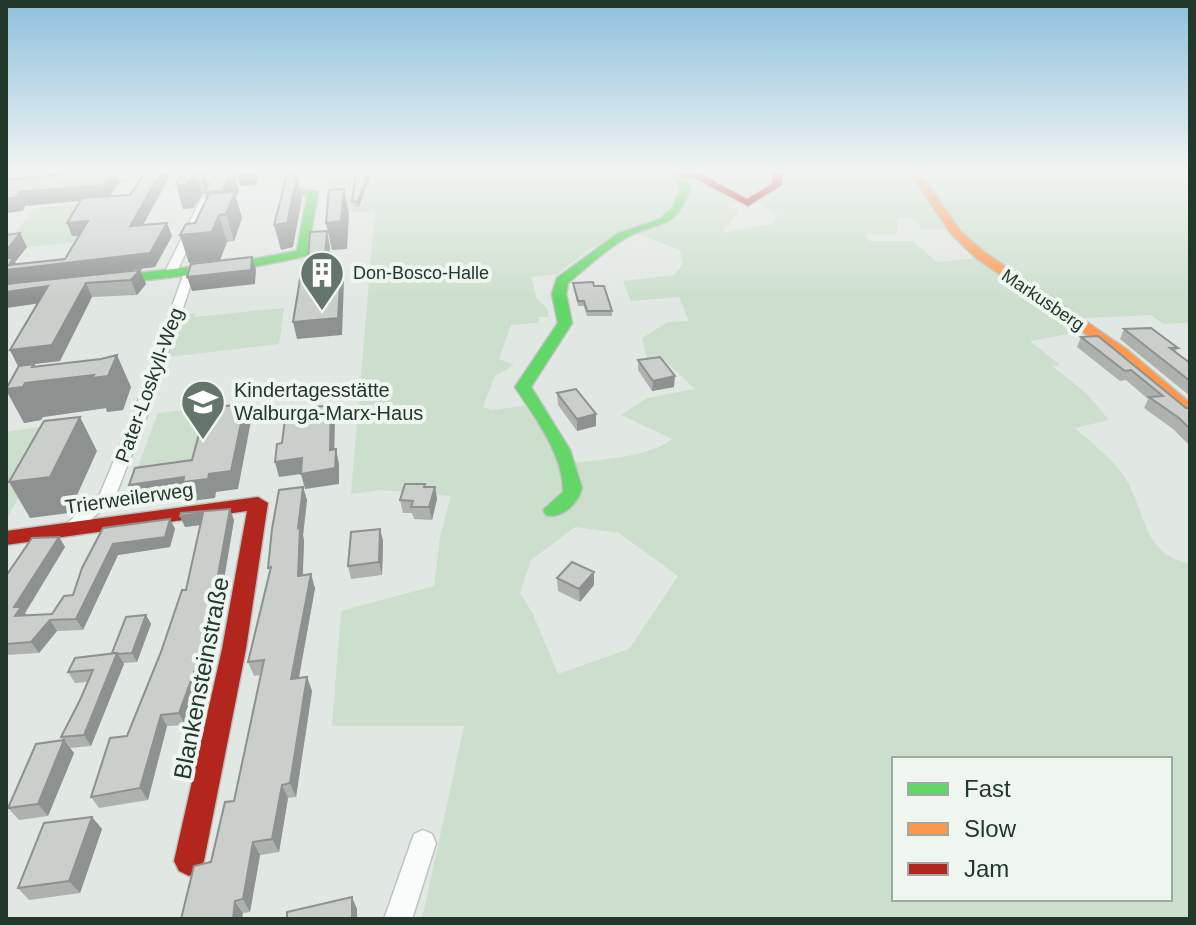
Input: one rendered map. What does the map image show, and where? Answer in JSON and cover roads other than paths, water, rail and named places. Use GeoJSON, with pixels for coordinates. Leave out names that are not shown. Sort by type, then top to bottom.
{"type":"FeatureCollection","features":[{"type":"Feature","properties":{"kind":"street","name":"Pater-Loskyll-Weg"},"geometry":{"type":"LineString","coordinates":[[71,529],[107,497],[142,410],[200,214]]}},
{"type":"Feature","properties":{"kind":"street"},"geometry":{"type":"LineString","coordinates":[[96,282],[180,273],[303,253],[309,214]]}},
{"type":"Feature","properties":{"kind":"street"},"geometry":{"type":"LineString","coordinates":[[553,510],[569,499],[573,487],[554,434],[523,387],[565,323],[559,294],[562,281],[621,236],[664,221],[672,214]]}},
{"type":"Feature","properties":{"kind":"street","name":"Markusberg"},"geometry":{"type":"LineString","coordinates":[[943,214],[956,233],[980,255],[1121,352],[1190,411]]}},
{"type":"Feature","properties":{"kind":"street","name":"Trierweilerweg"},"geometry":{"type":"LineString","coordinates":[[9,542],[71,529],[258,503]]}},
{"type":"Feature","properties":{"kind":"street","name":"Blankensteinstraße"},"geometry":{"type":"LineString","coordinates":[[189,861],[234,649],[258,503]]}},
{"type":"Feature","properties":{"kind":"street"},"geometry":{"type":"LineString","coordinates":[[398,919],[423,843]]}},
{"type":"Feature","properties":{"kind":"place","name":"Don-Bosco-Halle"},"geometry":{"type":"Point","coordinates":[322,312]}},
{"type":"Feature","properties":{"kind":"place","name":"Kindertagesstätte Walburga-Marx-Haus"},"geometry":{"type":"Point","coordinates":[203,441]}}]}
